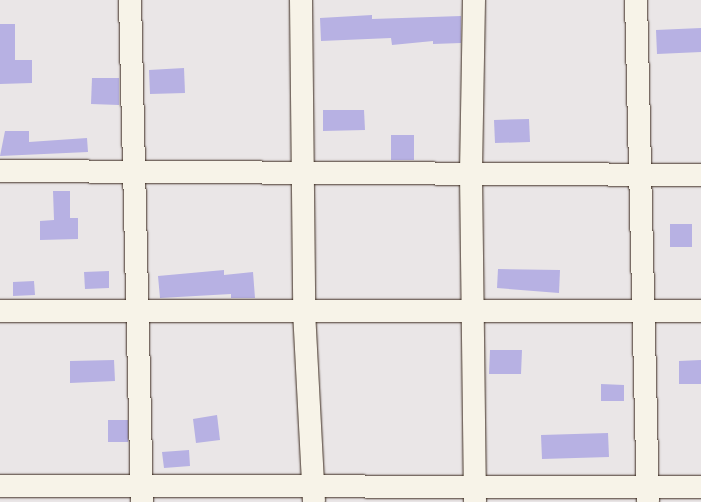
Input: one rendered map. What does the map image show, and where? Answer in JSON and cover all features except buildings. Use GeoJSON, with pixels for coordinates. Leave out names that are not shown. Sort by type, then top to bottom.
{"type":"FeatureCollection","features":[{"type":"Feature","properties":{"kind":"street"},"geometry":{"type":"LineString","coordinates":[[130,0],[142,494]]}},
{"type":"Feature","properties":{"kind":"street"},"geometry":{"type":"LineString","coordinates":[[301,0],[304,311],[314,494]]}},
{"type":"Feature","properties":{"kind":"street"},"geometry":{"type":"LineString","coordinates":[[474,0],[471,174],[475,494]]}},
{"type":"Feature","properties":{"kind":"street"},"geometry":{"type":"LineString","coordinates":[[636,0],[642,175],[643,311],[648,495]]}},
{"type":"Feature","properties":{"kind":"street"},"geometry":{"type":"LineString","coordinates":[[0,171],[701,175]]}},
{"type":"Feature","properties":{"kind":"street"},"geometry":{"type":"LineString","coordinates":[[0,311],[701,311]]}},
{"type":"Feature","properties":{"kind":"street"},"geometry":{"type":"LineString","coordinates":[[0,486],[142,494],[648,495],[701,487]]}}]}
